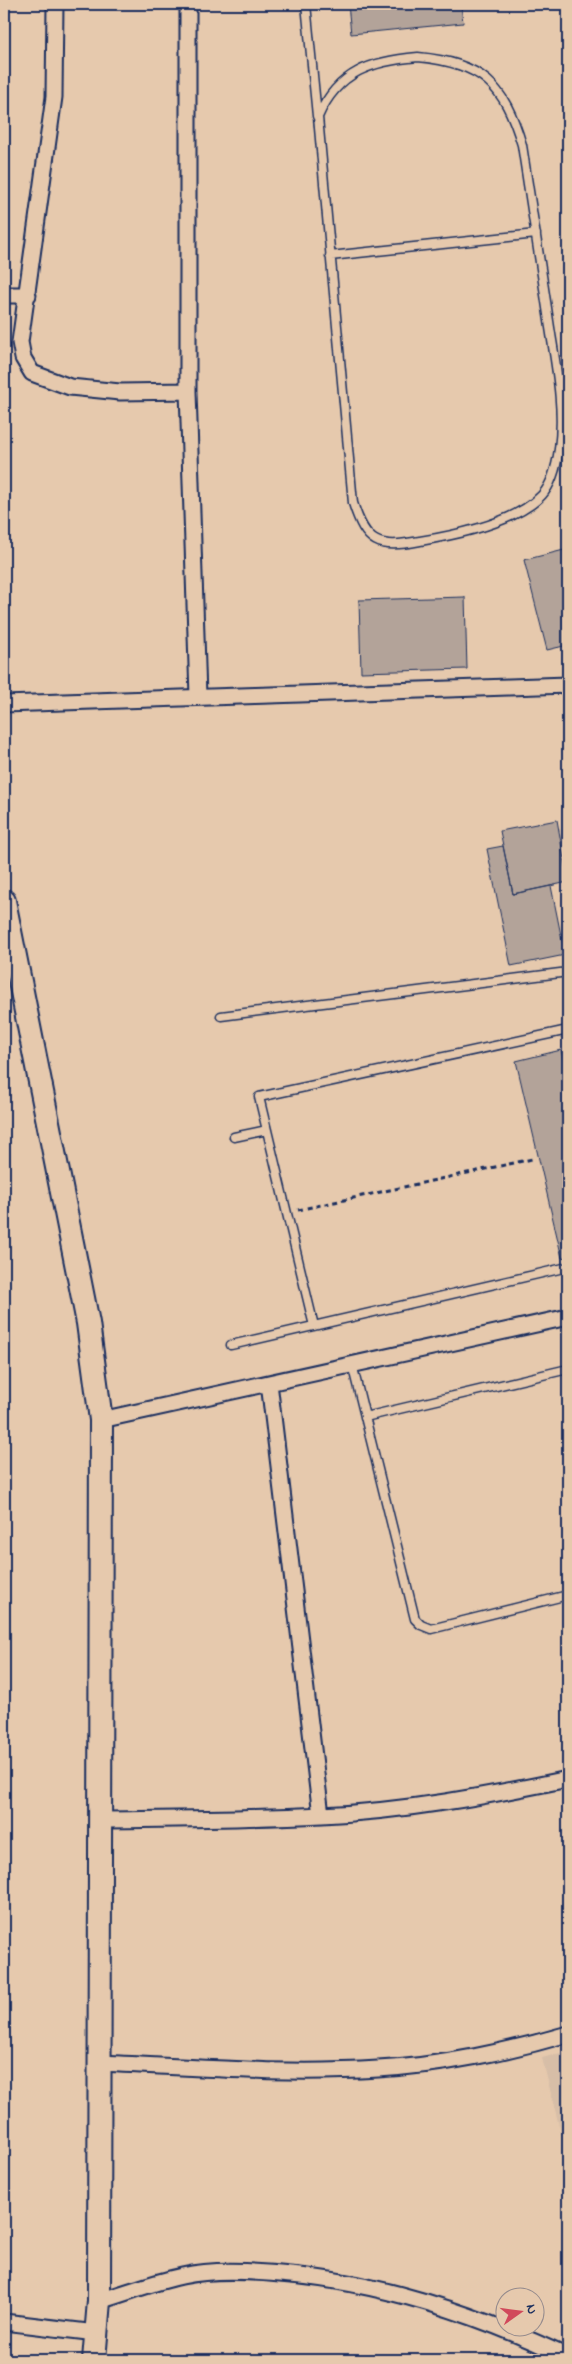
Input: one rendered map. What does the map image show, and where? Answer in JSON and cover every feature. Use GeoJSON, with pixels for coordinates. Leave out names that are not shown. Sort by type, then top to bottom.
{"type":"FeatureCollection","features":[{"type":"Feature","properties":{"kind":"street"},"geometry":{"type":"LineString","coordinates":[[55,4],[54,97],[20,342],[23,358],[32,373],[70,387],[120,392],[188,391]]}},
{"type":"Feature","properties":{"kind":"street"},"geometry":{"type":"LineString","coordinates":[[188,4],[188,391],[198,696]]}},
{"type":"Feature","properties":{"kind":"street"},"geometry":{"type":"LineString","coordinates":[[4,295],[28,294]]}},
{"type":"Feature","properties":{"kind":"street"},"geometry":{"type":"LineString","coordinates":[[4,704],[568,685]]}},
{"type":"Feature","properties":{"kind":"street"},"geometry":{"type":"LineString","coordinates":[[4,901],[88,1324],[101,1420],[98,1820],[98,2301],[94,2360]]}},
{"type":"Feature","properties":{"kind":"street"},"geometry":{"type":"LineString","coordinates":[[101,1420],[568,1317]]}},
{"type":"Feature","properties":{"kind":"street"},"geometry":{"type":"LineString","coordinates":[[269,1383],[321,1815]]}},
{"type":"Feature","properties":{"kind":"street"},"geometry":{"type":"LineString","coordinates":[[98,1820],[321,1815],[485,1797],[568,1779]]}},
{"type":"Feature","properties":{"kind":"street"},"geometry":{"type":"LineString","coordinates":[[98,2063],[309,2071],[380,2069],[524,2047],[568,2034]]}},
{"type":"Feature","properties":{"kind":"street"},"geometry":{"type":"LineString","coordinates":[[98,2301],[183,2276],[244,2271],[324,2277],[406,2295],[465,2314],[568,2357]]}},
{"type":"Feature","properties":{"kind":"street"},"geometry":{"type":"LineString","coordinates":[[4,2322],[96,2332]]}},
{"type":"Feature","properties":{"kind":"lane"},"geometry":{"type":"LineString","coordinates":[[306,4],[353,503],[361,527],[374,541],[397,546],[453,536],[510,517],[543,494],[552,478],[559,449],[558,381],[522,144],[513,115],[500,92],[472,68],[446,59],[418,57],[387,60],[360,69],[339,84],[325,99],[318,116]]}},
{"type":"Feature","properties":{"kind":"lane"},"geometry":{"type":"LineString","coordinates":[[330,256],[536,234]]}},
{"type":"Feature","properties":{"kind":"lane"},"geometry":{"type":"LineString","coordinates":[[558,381],[568,379]]}},
{"type":"Feature","properties":{"kind":"lane"},"geometry":{"type":"LineString","coordinates":[[221,1016],[568,972]]}},
{"type":"Feature","properties":{"kind":"lane"},"geometry":{"type":"LineString","coordinates":[[314,1326],[259,1097],[568,1030]]}},
{"type":"Feature","properties":{"kind":"lane"},"geometry":{"type":"LineString","coordinates":[[234,1137],[267,1130]]}},
{"type":"Feature","properties":{"kind":"lane"},"geometry":{"type":"LineString","coordinates":[[231,1345],[568,1267]]}},
{"type":"Feature","properties":{"kind":"lane"},"geometry":{"type":"LineString","coordinates":[[352,1364],[415,1619],[421,1625],[431,1629],[568,1595]]}},
{"type":"Feature","properties":{"kind":"lane"},"geometry":{"type":"LineString","coordinates":[[365,1417],[568,1369]]}},
{"type":"Feature","properties":{"kind":"path"},"geometry":{"type":"LineString","coordinates":[[287,1212],[532,1159]]}},
{"type":"Feature","properties":{"kind":"shaded area"},"geometry":{"type":"Polygon","coordinates":[[[568,2051],[568,2161],[542,2058],[568,2051]]]}},
{"type":"Feature","properties":{"kind":"building"},"geometry":{"type":"Polygon","coordinates":[[[348,4],[461,4],[463,23],[351,34],[348,4]]]}},
{"type":"Feature","properties":{"kind":"building"},"geometry":{"type":"Polygon","coordinates":[[[568,549],[568,645],[547,650],[524,560],[568,549]]]}},
{"type":"Feature","properties":{"kind":"building"},"geometry":{"type":"Polygon","coordinates":[[[465,597],[467,669],[361,672],[359,600],[465,597]]]}},
{"type":"Feature","properties":{"kind":"building"},"geometry":{"type":"Polygon","coordinates":[[[557,820],[568,882],[513,894],[500,831],[557,820]]]}},
{"type":"Feature","properties":{"kind":"building"},"geometry":{"type":"Polygon","coordinates":[[[503,846],[513,894],[551,886],[565,955],[511,966],[487,849],[503,846]]]}},
{"type":"Feature","properties":{"kind":"building"},"geometry":{"type":"Polygon","coordinates":[[[561,1050],[565,1068],[568,1067],[568,1256],[562,1258],[516,1061],[561,1050]]]}}]}
